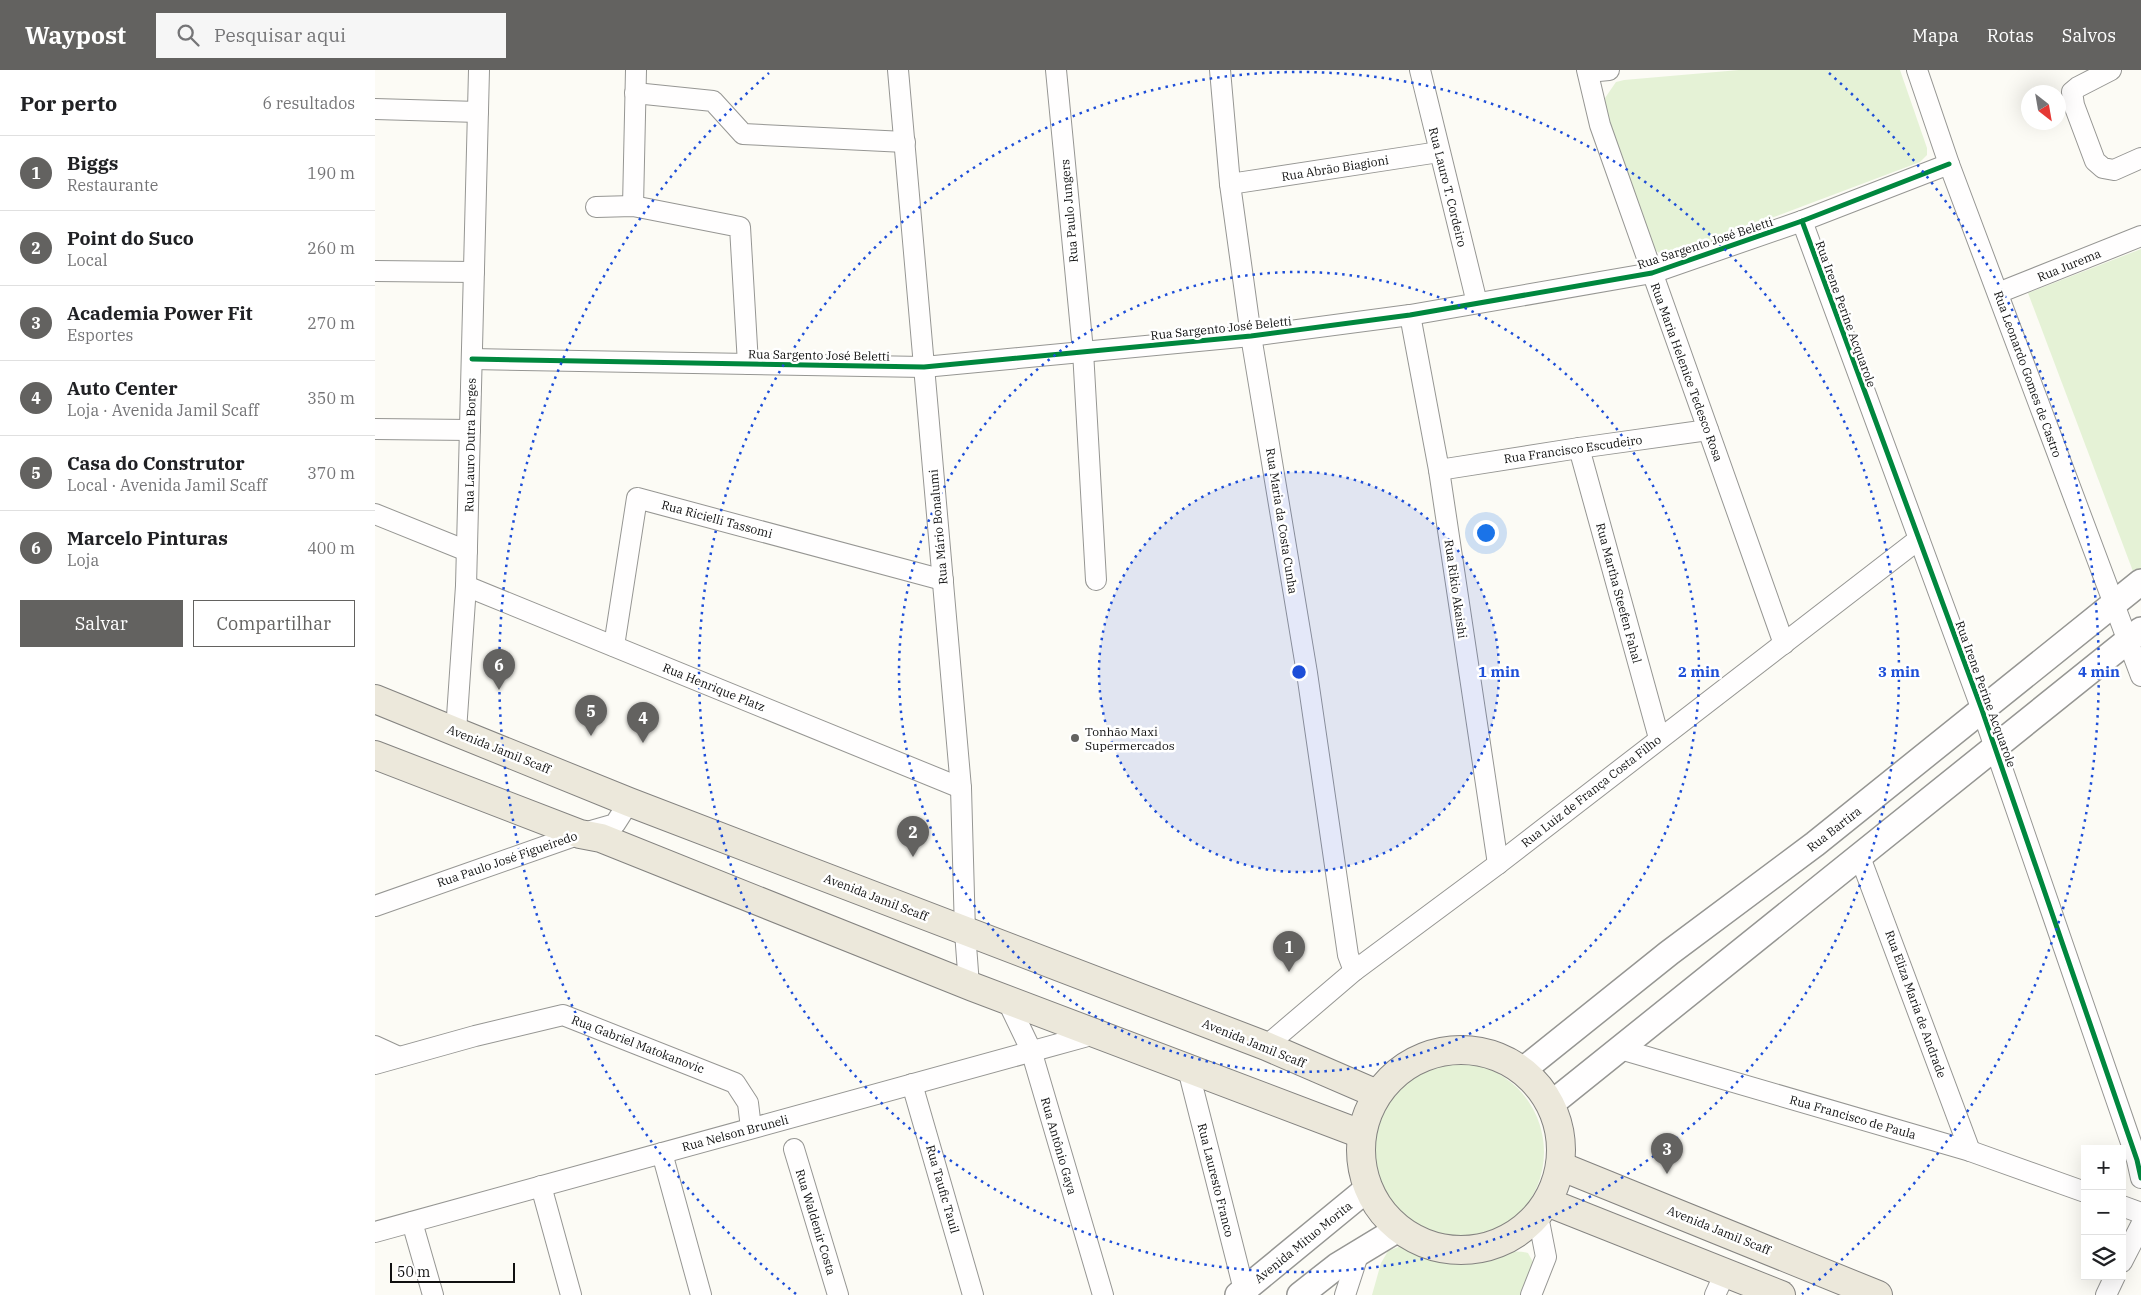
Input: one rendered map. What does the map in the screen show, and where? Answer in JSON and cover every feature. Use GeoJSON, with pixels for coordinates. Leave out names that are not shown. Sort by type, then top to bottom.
{"type":"FeatureCollection","features":[{"type":"Feature","properties":{"kind":"main road","name":"Avenida Jamil Scaff"},"geometry":{"type":"LineString","coordinates":[[375,699],[629,802],[1266,1046],[1377,1094]]}},
{"type":"Feature","properties":{"kind":"main road"},"geometry":{"type":"LineString","coordinates":[[375,756],[580,834],[601,838],[1007,1000],[1361,1134]]}},
{"type":"Feature","properties":{"kind":"main road"},"geometry":{"type":"LineString","coordinates":[[1461,1049],[1494,1055],[1523,1070],[1539,1085],[1551,1104],[1561,1134],[1560,1166],[1555,1185],[1543,1209],[1525,1228],[1495,1245],[1461,1251],[1427,1245],[1397,1229],[1380,1211],[1367,1189],[1360,1162],[1361,1134],[1367,1114],[1377,1094],[1399,1070],[1429,1055],[1461,1049]]}},
{"type":"Feature","properties":{"kind":"main road","name":"Avenida Jamil Scaff"},"geometry":{"type":"LineString","coordinates":[[1560,1166],[1878,1295]]}},
{"type":"Feature","properties":{"kind":"main road"},"geometry":{"type":"LineString","coordinates":[[1543,1209],[1720,1284],[1781,1295]]}},
{"type":"Feature","properties":{"kind":"street","name":"Rua Lauro Dutra Borges"},"geometry":{"type":"LineString","coordinates":[[456,731],[466,586],[479,70]]}},
{"type":"Feature","properties":{"kind":"street"},"geometry":{"type":"LineString","coordinates":[[633,206],[636,70]]}},
{"type":"Feature","properties":{"kind":"street","name":"Rua Mário Bonalumi"},"geometry":{"type":"LineString","coordinates":[[898,70],[961,788],[965,932],[969,985]]}},
{"type":"Feature","properties":{"kind":"street","name":"Rua Paulo Jungers"},"geometry":{"type":"LineString","coordinates":[[1056,70],[1083,351],[1096,580]]}},
{"type":"Feature","properties":{"kind":"street","name":"Rua Maria da Costa Cunha"},"geometry":{"type":"LineString","coordinates":[[1220,70],[1230,184],[1251,336],[1305,664],[1348,955],[1354,971]]}},
{"type":"Feature","properties":{"kind":"street","name":"Rua Lauro T. Cordeiro"},"geometry":{"type":"LineString","coordinates":[[1420,70],[1477,303]]}},
{"type":"Feature","properties":{"kind":"street"},"geometry":{"type":"LineString","coordinates":[[1587,71],[1609,70]]}},
{"type":"Feature","properties":{"kind":"street","name":"Rua Leonardo Gomes de Castro"},"geometry":{"type":"LineString","coordinates":[[1917,70],[1949,164],[2114,604],[2134,636],[2141,676]]}},
{"type":"Feature","properties":{"kind":"street"},"geometry":{"type":"LineString","coordinates":[[2111,70],[2078,87],[2073,92],[2074,105],[2095,161],[2103,168],[2114,170],[2141,158]]}},
{"type":"Feature","properties":{"kind":"street","name":"Rua Maria Helenice Tedesco Rosa"},"geometry":{"type":"LineString","coordinates":[[1587,71],[1600,125],[1785,644]]}},
{"type":"Feature","properties":{"kind":"street"},"geometry":{"type":"LineString","coordinates":[[635,93],[713,101],[743,134],[905,142]]}},
{"type":"Feature","properties":{"kind":"street"},"geometry":{"type":"LineString","coordinates":[[375,108],[478,112]]}},
{"type":"Feature","properties":{"kind":"street","name":"Rua Abrão Biagioni"},"geometry":{"type":"LineString","coordinates":[[1230,184],[1439,152]]}},
{"type":"Feature","properties":{"kind":"street","name":"Rua Sargento José Beletti"},"geometry":{"type":"LineString","coordinates":[[472,359],[925,367],[1251,336],[1411,315],[1652,273],[1801,221],[1949,164]]}},
{"type":"Feature","properties":{"kind":"street"},"geometry":{"type":"LineString","coordinates":[[596,206],[633,206],[741,227],[748,364]]}},
{"type":"Feature","properties":{"kind":"street","name":"Rua Irene Perine Acquarole"},"geometry":{"type":"LineString","coordinates":[[1801,221],[1982,710],[2134,1150],[2141,1178]]}},
{"type":"Feature","properties":{"kind":"street","name":"Rua Jurema"},"geometry":{"type":"LineString","coordinates":[[1998,293],[2141,236]]}},
{"type":"Feature","properties":{"kind":"street"},"geometry":{"type":"LineString","coordinates":[[375,271],[474,272]]}},
{"type":"Feature","properties":{"kind":"street","name":"Rua Rikio Akaishi"},"geometry":{"type":"LineString","coordinates":[[1411,315],[1439,470],[1471,697],[1498,864]]}},
{"type":"Feature","properties":{"kind":"street"},"geometry":{"type":"LineString","coordinates":[[375,429],[470,430]]}},
{"type":"Feature","properties":{"kind":"street","name":"Rua Francisco Escudeiro"},"geometry":{"type":"LineString","coordinates":[[1439,470],[1708,430]]}},
{"type":"Feature","properties":{"kind":"street","name":"Rua Martha Steefen Fahal"},"geometry":{"type":"LineString","coordinates":[[1579,448],[1659,738]]}},
{"type":"Feature","properties":{"kind":"street","name":"Rua Ricielli Tassomi"},"geometry":{"type":"LineString","coordinates":[[614,646],[637,498],[943,580]]}},
{"type":"Feature","properties":{"kind":"street"},"geometry":{"type":"LineString","coordinates":[[375,514],[467,552]]}},
{"type":"Feature","properties":{"kind":"street","name":"Rua Luiz de França Costa Filho"},"geometry":{"type":"LineString","coordinates":[[1266,1046],[1354,971],[1498,864],[1919,539]]}},
{"type":"Feature","properties":{"kind":"street","name":"Rua Bartira"},"geometry":{"type":"LineString","coordinates":[[1523,1070],[1669,953],[1815,844],[2141,582]]}},
{"type":"Feature","properties":{"kind":"street","name":"Rua Henrique Platz"},"geometry":{"type":"LineString","coordinates":[[466,586],[961,788]]}},
{"type":"Feature","properties":{"kind":"street"},"geometry":{"type":"LineString","coordinates":[[1551,1104],[2134,636]]}},
{"type":"Feature","properties":{"kind":"street","name":"Rua Paulo José Figueiredo"},"geometry":{"type":"LineString","coordinates":[[376,904],[580,834],[615,824],[629,802]]}},
{"type":"Feature","properties":{"kind":"street","name":"Rua Eliza Maria de Andrade"},"geometry":{"type":"LineString","coordinates":[[1860,857],[1970,1151]]}},
{"type":"Feature","properties":{"kind":"street","name":"Rua Antônio Gaya"},"geometry":{"type":"LineString","coordinates":[[1007,1000],[1031,1050],[1103,1295]]}},
{"type":"Feature","properties":{"kind":"street","name":"Rua Gabriel Matokanovic"},"geometry":{"type":"LineString","coordinates":[[375,1064],[475,1036],[563,1015],[735,1083],[747,1103],[751,1128]]}},
{"type":"Feature","properties":{"kind":"street","name":"Rua Nelson Bruneli"},"geometry":{"type":"LineString","coordinates":[[375,1232],[1031,1050],[1095,1034]]}},
{"type":"Feature","properties":{"kind":"street"},"geometry":{"type":"LineString","coordinates":[[375,1046],[399,1057]]}},
{"type":"Feature","properties":{"kind":"street","name":"Rua Francisco de Paula"},"geometry":{"type":"LineString","coordinates":[[1620,1049],[1970,1151],[2081,1191]]}},
{"type":"Feature","properties":{"kind":"street","name":"Rua Lauresto Franco"},"geometry":{"type":"LineString","coordinates":[[1188,1069],[1241,1292]]}},
{"type":"Feature","properties":{"kind":"street","name":"Rua Taufic Tauil"},"geometry":{"type":"LineString","coordinates":[[912,1084],[973,1295]]}},
{"type":"Feature","properties":{"kind":"street","name":"Rua Waldenir Costa"},"geometry":{"type":"LineString","coordinates":[[794,1149],[838,1295]]}},
{"type":"Feature","properties":{"kind":"street"},"geometry":{"type":"LineString","coordinates":[[662,1153],[701,1295]]}},
{"type":"Feature","properties":{"kind":"street"},"geometry":{"type":"LineString","coordinates":[[541,1186],[571,1295]]}},
{"type":"Feature","properties":{"kind":"street","name":"Avenida Mituo Morita"},"geometry":{"type":"LineString","coordinates":[[1241,1292],[1367,1189]]}},
{"type":"Feature","properties":{"kind":"street"},"geometry":{"type":"LineString","coordinates":[[2126,1207],[2141,1213]]}},
{"type":"Feature","properties":{"kind":"street"},"geometry":{"type":"LineString","coordinates":[[1531,1295],[1546,1257],[1543,1209]]}},
{"type":"Feature","properties":{"kind":"street"},"geometry":{"type":"LineString","coordinates":[[412,1222],[433,1295]]}},
{"type":"Feature","properties":{"kind":"street"},"geometry":{"type":"LineString","coordinates":[[2126,1254],[2141,1225]]}},
{"type":"Feature","properties":{"kind":"street"},"geometry":{"type":"LineString","coordinates":[[1300,1295],[1337,1266],[1397,1229]]}},
{"type":"Feature","properties":{"kind":"street"},"geometry":{"type":"LineString","coordinates":[[1345,1295],[1359,1252]]}},
{"type":"Feature","properties":{"kind":"street"},"geometry":{"type":"LineString","coordinates":[[2105,1295],[2113,1280]]}},
{"type":"Feature","properties":{"kind":"green space"},"geometry":{"type":"Polygon","coordinates":[[[1739,70],[1900,70],[1927,148],[1927,155],[1920,162],[1670,256],[1663,255],[1649,247],[1603,105],[1605,98],[1616,82],[1624,80],[1739,70]]]}},
{"type":"Feature","properties":{"kind":"green space"},"geometry":{"type":"Polygon","coordinates":[[[2141,249],[2141,568],[2134,574],[2028,293],[2141,249]]]}},
{"type":"Feature","properties":{"kind":"green space"},"geometry":{"type":"Polygon","coordinates":[[[1454,1062],[1488,1069],[1504,1077],[1523,1095],[1529,1102],[1540,1126],[1544,1152],[1537,1186],[1529,1202],[1511,1221],[1504,1227],[1480,1238],[1454,1242],[1420,1235],[1404,1227],[1385,1209],[1379,1202],[1368,1178],[1364,1152],[1371,1118],[1379,1102],[1397,1083],[1404,1077],[1428,1066],[1454,1062]]]}},
{"type":"Feature","properties":{"kind":"green space"},"geometry":{"type":"Polygon","coordinates":[[[1406,1244],[1439,1255],[1459,1259],[1512,1252],[1528,1253],[1533,1262],[1520,1295],[1372,1295],[1381,1263],[1388,1251],[1406,1244]]]}},
{"type":"Feature","properties":{"kind":"cycle path"},"geometry":{"type":"LineString","coordinates":[[472,359],[924,367],[1251,336],[1410,315],[1652,273],[1802,221],[1949,164]]}},
{"type":"Feature","properties":{"kind":"cycle path"},"geometry":{"type":"LineString","coordinates":[[1802,221],[1982,710],[2137,1160],[2141,1178]]}},
{"type":"Feature","properties":{"kind":"place","name":"Marcelo Pinturas"},"geometry":{"type":"Point","coordinates":[499,690]}},
{"type":"Feature","properties":{"kind":"place","name":"Casa do Construtor"},"geometry":{"type":"Point","coordinates":[591,736]}},
{"type":"Feature","properties":{"kind":"place","name":"Tonhão Maxi Supermercados"},"geometry":{"type":"Point","coordinates":[1075,738]}},
{"type":"Feature","properties":{"kind":"place","name":"Auto Center"},"geometry":{"type":"Point","coordinates":[643,743]}},
{"type":"Feature","properties":{"kind":"place","name":"Point do Suco"},"geometry":{"type":"Point","coordinates":[913,857]}},
{"type":"Feature","properties":{"kind":"place","name":"Biggs"},"geometry":{"type":"Point","coordinates":[1289,972]}},
{"type":"Feature","properties":{"kind":"place","name":"Academia Power Fit"},"geometry":{"type":"Point","coordinates":[1667,1174]}}]}
